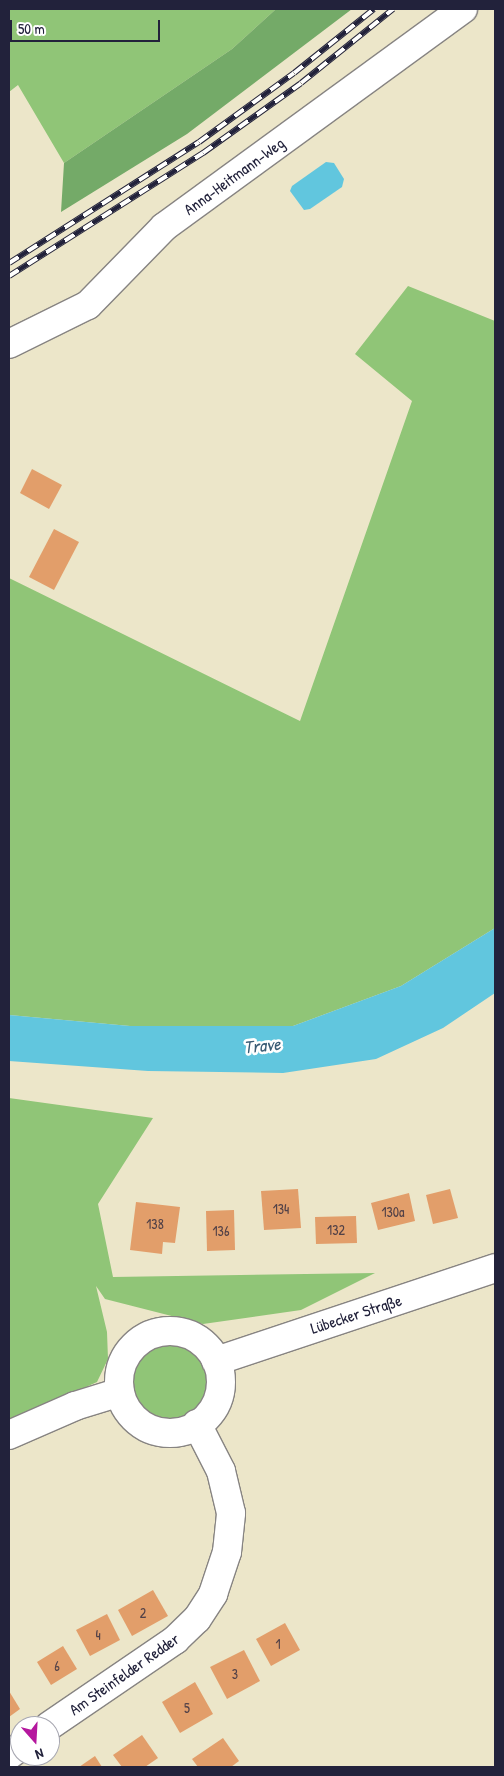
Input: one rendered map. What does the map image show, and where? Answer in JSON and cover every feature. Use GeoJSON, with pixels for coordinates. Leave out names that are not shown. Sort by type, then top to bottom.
{"type":"FeatureCollection","features":[{"type":"Feature","properties":{"kind":"street","name":"Anna-Heitmann-Weg"},"geometry":{"type":"LineString","coordinates":[[9,344],[88,305],[164,227],[463,9]]}},
{"type":"Feature","properties":{"kind":"street","name":"Lübecker Straße"},"geometry":{"type":"LineString","coordinates":[[216,1361],[495,1268]]}},
{"type":"Feature","properties":{"kind":"street"},"geometry":{"type":"LineString","coordinates":[[173,1331],[194,1337],[216,1361],[220,1378],[219,1395],[211,1411],[198,1424],[174,1432],[150,1429],[133,1417],[120,1392],[119,1376],[126,1357],[138,1342],[153,1334],[173,1331]]}},
{"type":"Feature","properties":{"kind":"street"},"geometry":{"type":"LineString","coordinates":[[9,1435],[75,1406],[120,1392]]}},
{"type":"Feature","properties":{"kind":"street","name":"Am Steinfelder Redder"},"geometry":{"type":"LineString","coordinates":[[60,1719],[170,1644],[197,1619],[213,1594],[227,1552],[231,1513],[221,1471],[198,1424]]}},
{"type":"Feature","properties":{"kind":"green space"},"geometry":{"type":"Polygon","coordinates":[[[9,9],[276,9],[232,49],[64,163],[18,85],[9,92],[9,9]]]}},
{"type":"Feature","properties":{"kind":"green space"},"geometry":{"type":"Polygon","coordinates":[[[276,9],[352,9],[187,134],[61,212],[64,163],[232,49],[276,9]]]}},
{"type":"Feature","properties":{"kind":"green space"},"geometry":{"type":"Polygon","coordinates":[[[408,286],[495,321],[495,928],[401,986],[293,1026],[130,1026],[9,1015],[9,578],[300,721],[412,401],[355,354],[408,286]]]}},
{"type":"Feature","properties":{"kind":"green space"},"geometry":{"type":"Polygon","coordinates":[[[9,1098],[153,1118],[98,1204],[113,1277],[375,1273],[301,1310],[203,1324],[105,1299],[96,1286],[107,1332],[108,1359],[97,1382],[9,1422],[9,1098]]]}},
{"type":"Feature","properties":{"kind":"green space"},"geometry":{"type":"Polygon","coordinates":[[[168,1343],[183,1346],[196,1354],[204,1367],[207,1382],[204,1397],[196,1410],[183,1418],[168,1421],[153,1418],[140,1410],[132,1397],[129,1382],[132,1367],[140,1354],[153,1346],[168,1343]]]}},
{"type":"Feature","properties":{"kind":"water"},"geometry":{"type":"Polygon","coordinates":[[[326,162],[334,163],[344,179],[342,187],[310,209],[304,210],[290,191],[292,186],[326,162]]]}},
{"type":"Feature","properties":{"kind":"water","name":"Trave"},"geometry":{"type":"Polygon","coordinates":[[[495,928],[495,993],[443,1028],[376,1059],[283,1073],[148,1071],[9,1061],[9,1015],[130,1026],[293,1026],[401,986],[495,928]]]}},
{"type":"Feature","properties":{"kind":"building"},"geometry":{"type":"Polygon","coordinates":[[[32,469],[62,485],[49,509],[20,493],[32,469]]]}},
{"type":"Feature","properties":{"kind":"building"},"geometry":{"type":"Polygon","coordinates":[[[54,529],[79,542],[54,590],[29,577],[54,529]]]}},
{"type":"Feature","properties":{"kind":"building"},"geometry":{"type":"Polygon","coordinates":[[[298,1189],[301,1228],[264,1230],[261,1191],[298,1189]]]}},
{"type":"Feature","properties":{"kind":"building"},"geometry":{"type":"Polygon","coordinates":[[[450,1189],[458,1218],[433,1224],[426,1195],[450,1189]]]}},
{"type":"Feature","properties":{"kind":"building"},"geometry":{"type":"Polygon","coordinates":[[[409,1193],[415,1221],[378,1230],[371,1203],[409,1193]]]}},
{"type":"Feature","properties":{"kind":"building"},"geometry":{"type":"Polygon","coordinates":[[[136,1202],[180,1207],[175,1243],[163,1242],[162,1254],[130,1250],[136,1202]]]}},
{"type":"Feature","properties":{"kind":"building"},"geometry":{"type":"Polygon","coordinates":[[[234,1210],[235,1250],[207,1251],[206,1211],[234,1210]]]}},
{"type":"Feature","properties":{"kind":"building"},"geometry":{"type":"Polygon","coordinates":[[[356,1216],[357,1243],[316,1244],[315,1217],[356,1216]]]}},
{"type":"Feature","properties":{"kind":"building"},"geometry":{"type":"Polygon","coordinates":[[[153,1590],[168,1616],[132,1636],[118,1610],[153,1590]]]}},
{"type":"Feature","properties":{"kind":"building"},"geometry":{"type":"Polygon","coordinates":[[[107,1614],[120,1640],[90,1656],[76,1630],[107,1614]]]}},
{"type":"Feature","properties":{"kind":"building"},"geometry":{"type":"Polygon","coordinates":[[[285,1623],[300,1650],[271,1666],[256,1639],[285,1623]]]}},
{"type":"Feature","properties":{"kind":"building"},"geometry":{"type":"Polygon","coordinates":[[[63,1646],[77,1669],[51,1685],[37,1662],[63,1646]]]}},
{"type":"Feature","properties":{"kind":"building"},"geometry":{"type":"Polygon","coordinates":[[[244,1650],[260,1681],[227,1699],[210,1667],[244,1650]]]}},
{"type":"Feature","properties":{"kind":"building"},"geometry":{"type":"Polygon","coordinates":[[[195,1682],[213,1714],[180,1733],[162,1702],[195,1682]]]}},
{"type":"Feature","properties":{"kind":"building"},"geometry":{"type":"Polygon","coordinates":[[[9,1691],[20,1709],[9,1717],[9,1691]]]}},
{"type":"Feature","properties":{"kind":"building"},"geometry":{"type":"Polygon","coordinates":[[[142,1735],[158,1758],[145,1767],[122,1767],[113,1755],[142,1735]]]}},
{"type":"Feature","properties":{"kind":"building"},"geometry":{"type":"Polygon","coordinates":[[[223,1738],[239,1761],[231,1767],[198,1767],[192,1759],[223,1738]]]}},
{"type":"Feature","properties":{"kind":"building"},"geometry":{"type":"Polygon","coordinates":[[[95,1756],[102,1767],[79,1767],[95,1756]]]}},
{"type":"Feature","properties":{"kind":"railway"},"geometry":{"type":"LineString","coordinates":[[9,263],[199,142],[294,73],[374,9]]}},
{"type":"Feature","properties":{"kind":"railway"},"geometry":{"type":"LineString","coordinates":[[9,276],[203,153],[301,83],[393,9]]}}]}
